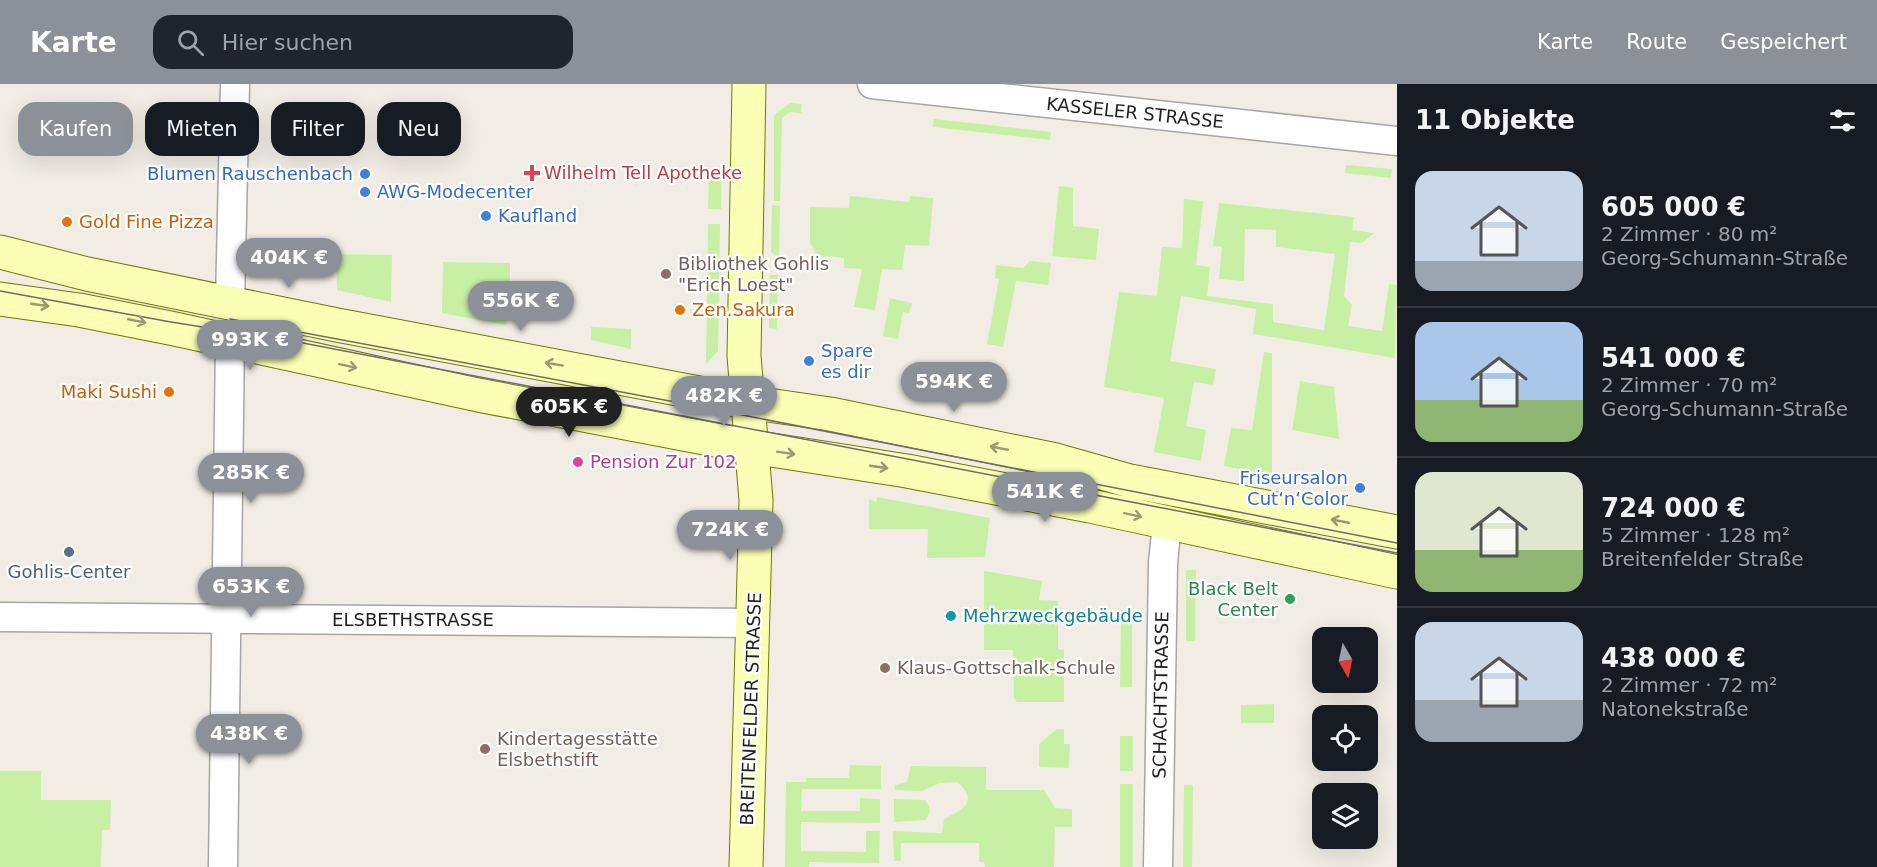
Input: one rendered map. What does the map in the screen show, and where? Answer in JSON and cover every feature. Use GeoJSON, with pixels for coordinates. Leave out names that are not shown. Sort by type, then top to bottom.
{"type":"FeatureCollection","features":[{"type":"Feature","properties":{"kind":"main road","name":"BREITENFELDER STRASSE"},"geometry":{"type":"LineString","coordinates":[[746,867],[756,500],[744,356],[749,84]]}},
{"type":"Feature","properties":{"kind":"main road"},"geometry":{"type":"LineString","coordinates":[[0,252],[87,274],[747,402],[830,414],[1056,460],[1130,481],[1397,532]]}},
{"type":"Feature","properties":{"kind":"main road"},"geometry":{"type":"LineString","coordinates":[[0,299],[79,310],[478,395],[752,447],[907,471],[1397,572]]}},
{"type":"Feature","properties":{"kind":"street"},"geometry":{"type":"LineString","coordinates":[[230,302],[235,84]]}},
{"type":"Feature","properties":{"kind":"street","name":"KASSELER STRASSE"},"geometry":{"type":"LineString","coordinates":[[872,84],[1397,141]]}},
{"type":"Feature","properties":{"kind":"street"},"geometry":{"type":"LineString","coordinates":[[223,867],[230,341]]}},
{"type":"Feature","properties":{"kind":"street","name":"SCHACHTSTRASSE"},"geometry":{"type":"LineString","coordinates":[[1158,867],[1163,563],[1167,523]]}},
{"type":"Feature","properties":{"kind":"street","name":"ELSBETHSTRASSE"},"geometry":{"type":"LineString","coordinates":[[0,617],[754,623]]}},
{"type":"Feature","properties":{"kind":"green space"},"geometry":{"type":"Polygon","coordinates":[[[790,103],[802,104],[801,113],[790,112],[782,118],[780,201],[774,201],[774,115],[790,103]]]}},
{"type":"Feature","properties":{"kind":"green space"},"geometry":{"type":"Polygon","coordinates":[[[934,119],[1051,132],[1050,140],[933,127],[934,119]]]}},
{"type":"Feature","properties":{"kind":"green space"},"geometry":{"type":"Polygon","coordinates":[[[1346,165],[1392,169],[1391,178],[1345,173],[1346,165]]]}},
{"type":"Feature","properties":{"kind":"green space"},"geometry":{"type":"Polygon","coordinates":[[[709,170],[722,170],[721,209],[708,209],[709,170]]]}},
{"type":"Feature","properties":{"kind":"green space"},"geometry":{"type":"Polygon","coordinates":[[[1059,186],[1073,188],[1073,226],[1099,229],[1096,260],[1052,256],[1059,186]]]}},
{"type":"Feature","properties":{"kind":"green space"},"geometry":{"type":"Polygon","coordinates":[[[850,196],[909,202],[910,196],[933,198],[929,246],[905,245],[902,270],[882,269],[875,310],[854,307],[862,269],[844,268],[844,258],[817,255],[810,243],[810,207],[849,208],[850,196]]]}},
{"type":"Feature","properties":{"kind":"green space"},"geometry":{"type":"Polygon","coordinates":[[[1184,199],[1203,201],[1196,265],[1210,267],[1207,296],[1273,304],[1273,322],[1324,330],[1335,254],[1276,247],[1276,230],[1245,229],[1244,281],[1219,279],[1222,247],[1213,246],[1219,203],[1354,217],[1352,230],[1374,233],[1362,243],[1350,242],[1344,296],[1352,305],[1348,326],[1382,331],[1389,284],[1397,285],[1395,358],[1253,334],[1256,309],[1181,296],[1170,361],[1216,369],[1213,385],[1194,382],[1186,426],[1206,430],[1201,461],[1154,452],[1164,398],[1104,387],[1119,292],[1157,296],[1162,247],[1182,248],[1184,199]]]}},
{"type":"Feature","properties":{"kind":"green space"},"geometry":{"type":"Polygon","coordinates":[[[772,205],[780,206],[779,258],[771,252],[772,205]]]}},
{"type":"Feature","properties":{"kind":"green space"},"geometry":{"type":"Polygon","coordinates":[[[708,224],[720,224],[718,351],[706,364],[708,224]]]}},
{"type":"Feature","properties":{"kind":"green space"},"geometry":{"type":"Polygon","coordinates":[[[336,254],[392,255],[391,302],[337,290],[336,254]]]}},
{"type":"Feature","properties":{"kind":"green space"},"geometry":{"type":"Polygon","coordinates":[[[1030,261],[1051,263],[1048,285],[1016,281],[1003,347],[987,344],[999,279],[995,278],[996,265],[1023,268],[1030,261]]]}},
{"type":"Feature","properties":{"kind":"green space"},"geometry":{"type":"Polygon","coordinates":[[[443,262],[510,263],[510,297],[506,325],[442,313],[443,262]]]}},
{"type":"Feature","properties":{"kind":"green space"},"geometry":{"type":"Polygon","coordinates":[[[770,275],[778,275],[777,329],[769,328],[770,275]]]}},
{"type":"Feature","properties":{"kind":"green space"},"geometry":{"type":"Polygon","coordinates":[[[890,298],[912,303],[909,313],[903,312],[898,339],[883,336],[890,298]]]}},
{"type":"Feature","properties":{"kind":"green space"},"geometry":{"type":"Polygon","coordinates":[[[591,327],[631,329],[631,349],[591,340],[591,327]]]}},
{"type":"Feature","properties":{"kind":"green space"},"geometry":{"type":"Polygon","coordinates":[[[1264,352],[1272,353],[1272,475],[1224,466],[1231,428],[1252,430],[1264,352]]]}},
{"type":"Feature","properties":{"kind":"green space"},"geometry":{"type":"Polygon","coordinates":[[[1300,381],[1334,387],[1339,439],[1292,430],[1300,381]]]}},
{"type":"Feature","properties":{"kind":"green space"},"geometry":{"type":"Polygon","coordinates":[[[877,497],[990,518],[985,557],[927,558],[928,529],[869,529],[869,499],[876,502],[877,497]]]}},
{"type":"Feature","properties":{"kind":"green space"},"geometry":{"type":"Polygon","coordinates":[[[1186,570],[1196,570],[1195,641],[1186,641],[1186,570]]]}},
{"type":"Feature","properties":{"kind":"green space"},"geometry":{"type":"Polygon","coordinates":[[[984,571],[1042,581],[1039,600],[1058,601],[1058,649],[1064,650],[1064,702],[1017,702],[1014,698],[1013,650],[984,650],[984,571]]]}},
{"type":"Feature","properties":{"kind":"green space"},"geometry":{"type":"Polygon","coordinates":[[[1121,611],[1132,611],[1132,687],[1120,687],[1121,611]]]}},
{"type":"Feature","properties":{"kind":"green space"},"geometry":{"type":"Polygon","coordinates":[[[1274,704],[1274,723],[1241,723],[1241,705],[1274,704]]]}},
{"type":"Feature","properties":{"kind":"green space"},"geometry":{"type":"Polygon","coordinates":[[[1057,729],[1064,729],[1064,744],[1070,744],[1069,768],[1039,767],[1039,744],[1057,729]]]}},
{"type":"Feature","properties":{"kind":"green space"},"geometry":{"type":"Polygon","coordinates":[[[1120,736],[1133,736],[1133,771],[1120,771],[1120,736]]]}},
{"type":"Feature","properties":{"kind":"green space"},"geometry":{"type":"Polygon","coordinates":[[[850,765],[881,766],[881,789],[802,789],[801,811],[860,811],[860,798],[880,799],[880,823],[801,822],[801,851],[866,852],[866,831],[880,831],[879,863],[809,862],[809,867],[785,867],[786,782],[806,782],[806,778],[849,778],[850,765]]]}},
{"type":"Feature","properties":{"kind":"green space"},"geometry":{"type":"Polygon","coordinates":[[[911,766],[986,767],[986,790],[1044,790],[1055,808],[1072,809],[1072,827],[1055,827],[1054,867],[985,867],[984,862],[979,862],[979,843],[901,843],[901,861],[894,861],[893,831],[942,833],[944,819],[962,809],[968,800],[964,789],[957,782],[940,783],[922,791],[894,790],[895,785],[907,782],[911,766]]]}},
{"type":"Feature","properties":{"kind":"green space"},"geometry":{"type":"Polygon","coordinates":[[[0,771],[41,771],[41,800],[111,800],[110,830],[102,830],[101,867],[0,867],[0,771]]]}},
{"type":"Feature","properties":{"kind":"green space"},"geometry":{"type":"Polygon","coordinates":[[[1120,784],[1133,784],[1133,867],[1120,867],[1120,784]]]}},
{"type":"Feature","properties":{"kind":"green space"},"geometry":{"type":"Polygon","coordinates":[[[1184,785],[1193,785],[1192,867],[1183,867],[1184,785]]]}},
{"type":"Feature","properties":{"kind":"green space"},"geometry":{"type":"Polygon","coordinates":[[[894,799],[925,800],[930,810],[926,820],[894,822],[894,799]]]}},
{"type":"Feature","properties":{"kind":"tram line"},"geometry":{"type":"LineString","coordinates":[[0,291],[303,343],[1397,553]]}},
{"type":"Feature","properties":{"kind":"tram line"},"geometry":{"type":"LineString","coordinates":[[230,319],[691,405],[1397,543]]}},
{"type":"Feature","properties":{"kind":"place","name":"Wilhelm Tell Apotheke"},"geometry":{"type":"Point","coordinates":[532,173]}},
{"type":"Feature","properties":{"kind":"place","name":"Blumen Rauschenbach"},"geometry":{"type":"Point","coordinates":[365,174]}},
{"type":"Feature","properties":{"kind":"place","name":"AWG-Modecenter"},"geometry":{"type":"Point","coordinates":[365,192]}},
{"type":"Feature","properties":{"kind":"place","name":"Kaufland"},"geometry":{"type":"Point","coordinates":[486,216]}},
{"type":"Feature","properties":{"kind":"place","name":"Gold Fine Pizza"},"geometry":{"type":"Point","coordinates":[67,222]}},
{"type":"Feature","properties":{"kind":"place","name":"Bibliothek Gohlis \"Erich Loest\""},"geometry":{"type":"Point","coordinates":[666,274]}},
{"type":"Feature","properties":{"kind":"place","name":"Zen.Sakura"},"geometry":{"type":"Point","coordinates":[680,310]}},
{"type":"Feature","properties":{"kind":"place","name":"Spare es dir"},"geometry":{"type":"Point","coordinates":[809,361]}},
{"type":"Feature","properties":{"kind":"place","name":"Maki Sushi"},"geometry":{"type":"Point","coordinates":[169,392]}},
{"type":"Feature","properties":{"kind":"place","name":"Pension Zur 102"},"geometry":{"type":"Point","coordinates":[578,462]}},
{"type":"Feature","properties":{"kind":"place","name":"Friseursalon Cut‘n‘Color"},"geometry":{"type":"Point","coordinates":[1360,488]}},
{"type":"Feature","properties":{"kind":"place","name":"Gohlis-Center"},"geometry":{"type":"Point","coordinates":[69,552]}},
{"type":"Feature","properties":{"kind":"place","name":"Black Belt Center"},"geometry":{"type":"Point","coordinates":[1290,599]}},
{"type":"Feature","properties":{"kind":"place","name":"Mehrzweckgebäude"},"geometry":{"type":"Point","coordinates":[951,616]}},
{"type":"Feature","properties":{"kind":"place","name":"Klaus-Gottschalk-Schule"},"geometry":{"type":"Point","coordinates":[885,668]}},
{"type":"Feature","properties":{"kind":"place","name":"Kindertagesstätte Elsbethstift"},"geometry":{"type":"Point","coordinates":[485,749]}}]}
